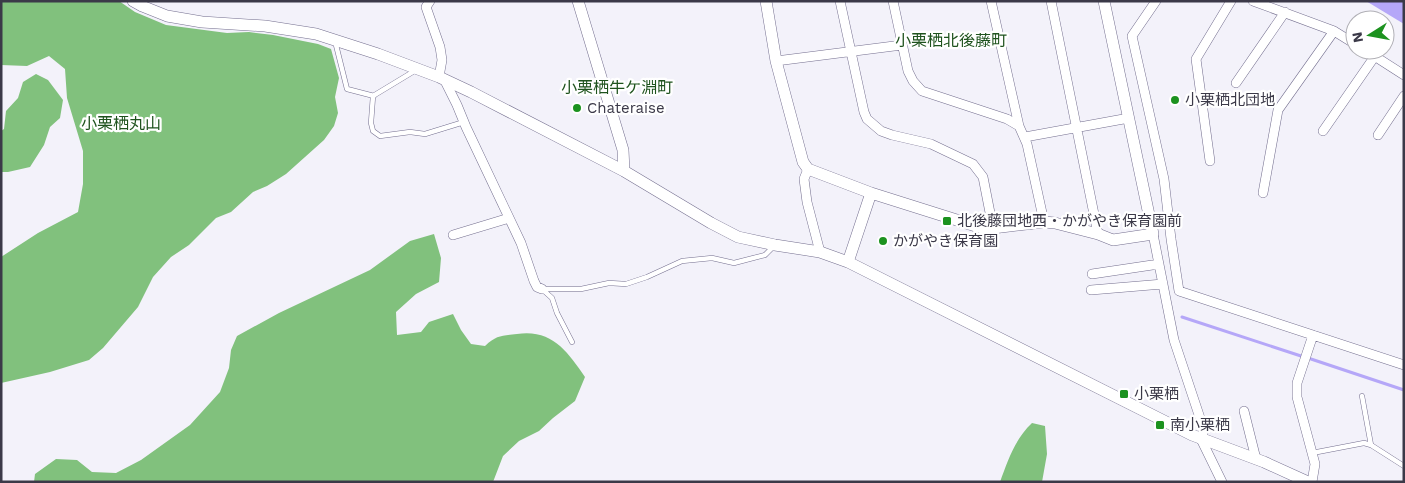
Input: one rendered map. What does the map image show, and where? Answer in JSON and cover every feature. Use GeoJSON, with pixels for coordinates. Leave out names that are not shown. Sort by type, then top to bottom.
{"type":"FeatureCollection","features":[{"type":"Feature","properties":{"kind":"street"},"geometry":{"type":"LineString","coordinates":[[133,1],[168,16],[202,22],[265,26],[316,34],[378,54],[441,78],[624,171],[738,237],[820,252],[848,262],[1201,439],[1256,459],[1308,482]]}},
{"type":"Feature","properties":{"kind":"street"},"geometry":{"type":"LineString","coordinates":[[430,1],[426,7],[440,47],[442,60],[441,78],[457,105],[521,243],[534,281],[537,287],[542,289]]}},
{"type":"Feature","properties":{"kind":"street"},"geometry":{"type":"LineString","coordinates":[[578,1],[623,150],[624,171]]}},
{"type":"Feature","properties":{"kind":"street"},"geometry":{"type":"LineString","coordinates":[[766,1],[776,61],[803,162],[808,169],[871,193],[982,228],[1044,222],[1098,234],[1113,240],[1153,234]]}},
{"type":"Feature","properties":{"kind":"street"},"geometry":{"type":"LineString","coordinates":[[840,1],[867,119],[881,130],[892,135],[931,144],[973,164],[983,177],[994,228]]}},
{"type":"Feature","properties":{"kind":"street"},"geometry":{"type":"LineString","coordinates":[[893,1],[908,71],[913,82],[922,91],[1007,120],[1019,126]]}},
{"type":"Feature","properties":{"kind":"street"},"geometry":{"type":"LineString","coordinates":[[991,1],[1019,126],[1025,137],[1044,222]]}},
{"type":"Feature","properties":{"kind":"street"},"geometry":{"type":"LineString","coordinates":[[1051,1],[1098,234]]}},
{"type":"Feature","properties":{"kind":"street"},"geometry":{"type":"LineString","coordinates":[[1104,1],[1174,340],[1204,430],[1201,439],[1222,482]]}},
{"type":"Feature","properties":{"kind":"street"},"geometry":{"type":"LineString","coordinates":[[1156,1],[1132,36],[1164,179],[1179,291],[1404,366]]}},
{"type":"Feature","properties":{"kind":"street"},"geometry":{"type":"LineString","coordinates":[[1210,161],[1196,58],[1231,1]]}},
{"type":"Feature","properties":{"kind":"street"},"geometry":{"type":"LineString","coordinates":[[1253,1],[1334,31],[1345,38]]}},
{"type":"Feature","properties":{"kind":"street"},"geometry":{"type":"LineString","coordinates":[[1236,84],[1285,12]]}},
{"type":"Feature","properties":{"kind":"street"},"geometry":{"type":"LineString","coordinates":[[1263,193],[1278,110],[1334,31]]}},
{"type":"Feature","properties":{"kind":"street"},"geometry":{"type":"LineString","coordinates":[[776,61],[902,45]]}},
{"type":"Feature","properties":{"kind":"street"},"geometry":{"type":"LineString","coordinates":[[1323,131],[1372,60]]}},
{"type":"Feature","properties":{"kind":"street"},"geometry":{"type":"LineString","coordinates":[[1381,60],[1404,75]]}},
{"type":"Feature","properties":{"kind":"street"},"geometry":{"type":"LineString","coordinates":[[1378,135],[1404,96]]}},
{"type":"Feature","properties":{"kind":"street"},"geometry":{"type":"LineString","coordinates":[[1025,137],[1129,118]]}},
{"type":"Feature","properties":{"kind":"street"},"geometry":{"type":"LineString","coordinates":[[808,169],[804,179],[820,252]]}},
{"type":"Feature","properties":{"kind":"street"},"geometry":{"type":"LineString","coordinates":[[848,262],[871,193]]}},
{"type":"Feature","properties":{"kind":"street"},"geometry":{"type":"LineString","coordinates":[[453,235],[509,218]]}},
{"type":"Feature","properties":{"kind":"street"},"geometry":{"type":"LineString","coordinates":[[1092,274],[1159,264]]}},
{"type":"Feature","properties":{"kind":"street"},"geometry":{"type":"LineString","coordinates":[[1092,290],[1163,284]]}},
{"type":"Feature","properties":{"kind":"street"},"geometry":{"type":"LineString","coordinates":[[1312,335],[1297,383],[1297,397],[1315,464],[1312,482]]}},
{"type":"Feature","properties":{"kind":"street"},"geometry":{"type":"LineString","coordinates":[[1244,410],[1256,459]]}},
{"type":"Feature","properties":{"kind":"lane"},"geometry":{"type":"LineString","coordinates":[[334,40],[347,89],[374,96],[418,69]]}},
{"type":"Feature","properties":{"kind":"lane"},"geometry":{"type":"LineString","coordinates":[[374,96],[371,123],[373,131],[380,136],[410,132],[425,134],[464,122]]}},
{"type":"Feature","properties":{"kind":"lane"},"geometry":{"type":"LineString","coordinates":[[542,289],[581,289],[609,283],[626,284],[647,278],[682,261],[712,258],[734,263],[765,255],[775,245]]}},
{"type":"Feature","properties":{"kind":"lane"},"geometry":{"type":"LineString","coordinates":[[542,289],[552,298],[572,342]]}},
{"type":"Feature","properties":{"kind":"lane"},"geometry":{"type":"LineString","coordinates":[[1362,396],[1371,445]]}},
{"type":"Feature","properties":{"kind":"lane"},"geometry":{"type":"LineString","coordinates":[[1312,453],[1364,443],[1371,445],[1404,466]]}},
{"type":"Feature","properties":{"kind":"green space"},"geometry":{"type":"Polygon","coordinates":[[[1,1],[119,1],[135,12],[166,25],[227,33],[249,32],[273,35],[318,44],[331,49],[339,78],[335,97],[338,113],[334,126],[324,140],[286,174],[253,192],[231,212],[216,218],[189,245],[171,257],[153,277],[138,307],[103,348],[89,360],[50,372],[1,383],[1,257],[38,233],[78,212],[83,184],[83,151],[67,98],[65,69],[49,56],[27,66],[1,65],[1,1]]]}},
{"type":"Feature","properties":{"kind":"green space"},"geometry":{"type":"Polygon","coordinates":[[[36,74],[48,80],[63,100],[60,118],[50,127],[44,145],[30,167],[1,172],[1,131],[4,129],[6,111],[18,98],[23,82],[36,74]]]}},
{"type":"Feature","properties":{"kind":"green space"},"geometry":{"type":"Polygon","coordinates":[[[434,234],[441,258],[439,282],[416,294],[396,312],[397,335],[421,332],[429,322],[453,314],[471,344],[485,346],[496,338],[507,335],[529,333],[540,335],[557,344],[565,351],[585,377],[575,401],[539,431],[519,441],[503,456],[493,482],[34,482],[35,474],[56,459],[77,460],[92,472],[116,473],[141,460],[190,425],[220,392],[229,368],[231,350],[237,336],[279,313],[370,270],[410,241],[434,234]]]}},
{"type":"Feature","properties":{"kind":"green space"},"geometry":{"type":"Polygon","coordinates":[[[1032,423],[1045,426],[1047,454],[1042,482],[1000,482],[1017,443],[1032,423]]]}},
{"type":"Feature","properties":{"kind":"shaded area"},"geometry":{"type":"Polygon","coordinates":[[[1366,1],[1404,1],[1404,24],[1395,19],[1395,10],[1381,10],[1366,1]]]}},
{"type":"Feature","properties":{"kind":"waterway"},"geometry":{"type":"LineString","coordinates":[[1182,317],[1301,356]]}},
{"type":"Feature","properties":{"kind":"waterway"},"geometry":{"type":"LineString","coordinates":[[1311,359],[1404,390]]}},
{"type":"Feature","properties":{"kind":"place","name":"小栗栖北団地"},"geometry":{"type":"Point","coordinates":[1175,100]}},
{"type":"Feature","properties":{"kind":"place","name":"Chateraise"},"geometry":{"type":"Point","coordinates":[577,108]}},
{"type":"Feature","properties":{"kind":"place","name":"北後藤団地西・かがやき保育園前"},"geometry":{"type":"Point","coordinates":[947,221]}},
{"type":"Feature","properties":{"kind":"place","name":"かがやき保育園"},"geometry":{"type":"Point","coordinates":[883,241]}},
{"type":"Feature","properties":{"kind":"place","name":"小栗栖"},"geometry":{"type":"Point","coordinates":[1124,394]}},
{"type":"Feature","properties":{"kind":"place","name":"南小栗栖"},"geometry":{"type":"Point","coordinates":[1160,425]}},
{"type":"Feature","properties":{"kind":"district","name":"小栗栖北後藤町"},"geometry":{"type":"Point","coordinates":[951,40]}},
{"type":"Feature","properties":{"kind":"district","name":"小栗栖牛ケ淵町"},"geometry":{"type":"Point","coordinates":[617,87]}},
{"type":"Feature","properties":{"kind":"district","name":"小栗栖丸山"},"geometry":{"type":"Point","coordinates":[121,123]}}]}
